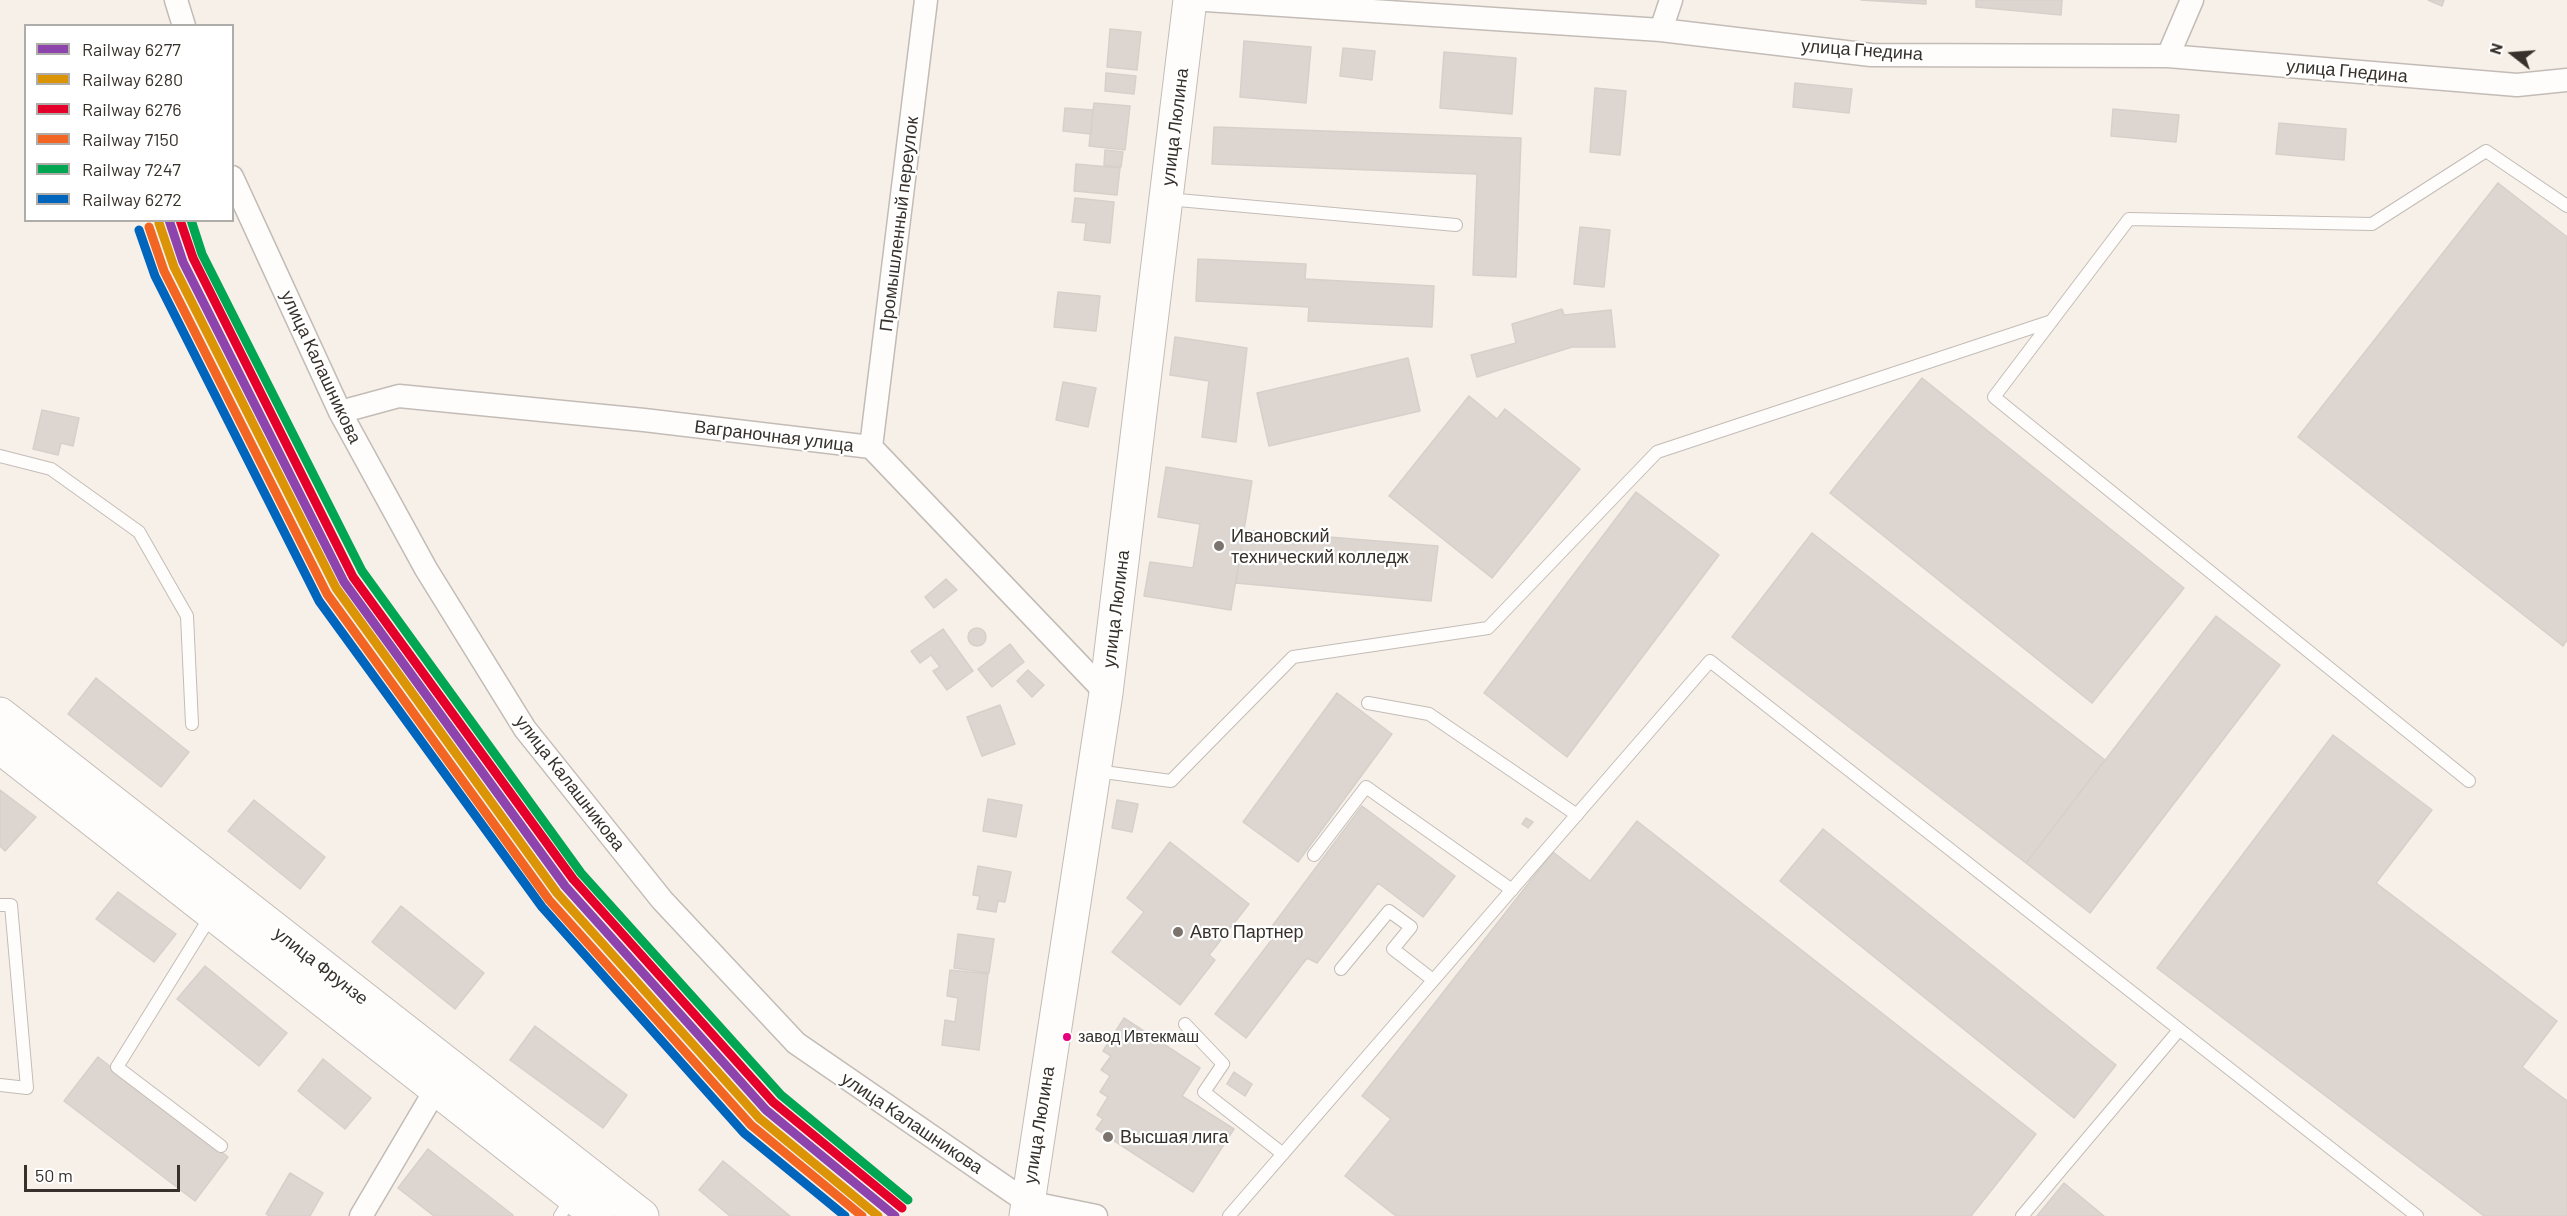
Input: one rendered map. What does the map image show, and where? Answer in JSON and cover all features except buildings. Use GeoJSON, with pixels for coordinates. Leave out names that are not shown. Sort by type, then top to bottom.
{"type":"FeatureCollection","features":[{"type":"Feature","properties":{"kind":"main road","name":"улица Люлина"},"geometry":{"type":"LineString","coordinates":[[1026,1209],[1106,693],[1190,0]]}},
{"type":"Feature","properties":{"kind":"main road","name":"улица Фрунзе"},"geometry":{"type":"LineString","coordinates":[[0,714],[444,1078],[577,1191],[598,1216]]}},
{"type":"Feature","properties":{"kind":"main road","name":"улица Фрунзе"},"geometry":{"type":"LineString","coordinates":[[0,747],[213,912],[444,1078]]}},
{"type":"Feature","properties":{"kind":"main road","name":"улица Фрунзе"},"geometry":{"type":"LineString","coordinates":[[577,1191],[642,1216]]}},
{"type":"Feature","properties":{"kind":"street"},"geometry":{"type":"LineString","coordinates":[[176,0],[183,24]]}},
{"type":"Feature","properties":{"kind":"street","name":"Промышленный переулок"},"geometry":{"type":"LineString","coordinates":[[871,447],[926,0]]}},
{"type":"Feature","properties":{"kind":"street","name":"улица Гнедина"},"geometry":{"type":"LineString","coordinates":[[1206,0],[1661,30],[1871,55],[2168,56],[2517,85],[2567,80]]}},
{"type":"Feature","properties":{"kind":"street"},"geometry":{"type":"LineString","coordinates":[[1661,30],[1671,0]]}},
{"type":"Feature","properties":{"kind":"street"},"geometry":{"type":"LineString","coordinates":[[2168,56],[2192,0]]}},
{"type":"Feature","properties":{"kind":"street","name":"улица Калашникова"},"geometry":{"type":"LineString","coordinates":[[234,181],[340,412],[426,569],[525,729],[662,900],[796,1043],[1026,1209],[1096,1216]]}},
{"type":"Feature","properties":{"kind":"street","name":"Ваграночная улица"},"geometry":{"type":"LineString","coordinates":[[340,412],[399,396],[644,420],[871,447],[1106,693]]}},
{"type":"Feature","properties":{"kind":"street"},"geometry":{"type":"LineString","coordinates":[[360,1216],[444,1078]]}},
{"type":"Feature","properties":{"kind":"lane"},"geometry":{"type":"LineString","coordinates":[[2469,781],[1994,397],[2129,219],[2372,224],[2486,151],[2567,206]]}},
{"type":"Feature","properties":{"kind":"lane"},"geometry":{"type":"LineString","coordinates":[[1166,199],[1456,225]]}},
{"type":"Feature","properties":{"kind":"lane"},"geometry":{"type":"LineString","coordinates":[[1094,770],[1171,781],[1293,657],[1488,628],[1657,452],[2052,321]]}},
{"type":"Feature","properties":{"kind":"lane"},"geometry":{"type":"LineString","coordinates":[[0,456],[51,470],[139,532],[187,616],[192,724]]}},
{"type":"Feature","properties":{"kind":"lane"},"geometry":{"type":"LineString","coordinates":[[1229,1216],[1710,661],[2417,1216]]}},
{"type":"Feature","properties":{"kind":"lane"},"geometry":{"type":"LineString","coordinates":[[1368,703],[1429,714],[1577,815]]}},
{"type":"Feature","properties":{"kind":"lane"},"geometry":{"type":"LineString","coordinates":[[1314,855],[1366,787],[1512,890]]}},
{"type":"Feature","properties":{"kind":"lane"},"geometry":{"type":"LineString","coordinates":[[0,904],[11,905],[27,1088],[0,1085]]}},
{"type":"Feature","properties":{"kind":"lane"},"geometry":{"type":"LineString","coordinates":[[1341,969],[1389,911],[1411,927],[1393,949],[1433,980]]}},
{"type":"Feature","properties":{"kind":"lane"},"geometry":{"type":"LineString","coordinates":[[213,912],[117,1067],[221,1146]]}},
{"type":"Feature","properties":{"kind":"lane"},"geometry":{"type":"LineString","coordinates":[[1185,1024],[1223,1064],[1204,1092],[1283,1154]]}},
{"type":"Feature","properties":{"kind":"lane"},"geometry":{"type":"LineString","coordinates":[[2022,1216],[2179,1029]]}},
{"type":"Feature","properties":{"kind":"rail line","name":"6277"},"geometry":{"type":"LineString","coordinates":[[170,222],[183,262],[344,582],[565,886],[766,1110],[895,1216]]}},
{"type":"Feature","properties":{"kind":"rail line","name":"6276"},"geometry":{"type":"LineString","coordinates":[[181,222],[193,258],[353,577],[573,879],[773,1102],[902,1208]]}},
{"type":"Feature","properties":{"kind":"rail line","name":"7247"},"geometry":{"type":"LineString","coordinates":[[192,222],[202,254],[362,571],[581,873],[781,1095],[908,1200]]}},
{"type":"Feature","properties":{"kind":"rail line","name":"6280"},"geometry":{"type":"LineString","coordinates":[[159,223],[174,267],[336,588],[557,893],[759,1118],[878,1216]]}},
{"type":"Feature","properties":{"kind":"rail line","name":"7150"},"geometry":{"type":"LineString","coordinates":[[149,227],[164,271],[327,594],[549,900],[751,1125],[862,1216]]}},
{"type":"Feature","properties":{"kind":"rail line","name":"6272"},"geometry":{"type":"LineString","coordinates":[[139,230],[155,276],[319,601],[542,907],[744,1133],[845,1216]]}},
{"type":"Feature","properties":{"kind":"place","name":"Ивановский технический колледж"},"geometry":{"type":"Point","coordinates":[1219,546]}},
{"type":"Feature","properties":{"kind":"place","name":"Авто Партнер"},"geometry":{"type":"Point","coordinates":[1178,932]}},
{"type":"Feature","properties":{"kind":"place","name":"завод Ивтекмаш"},"geometry":{"type":"Point","coordinates":[1067,1037]}},
{"type":"Feature","properties":{"kind":"place","name":"Высшая лига"},"geometry":{"type":"Point","coordinates":[1108,1137]}}]}
